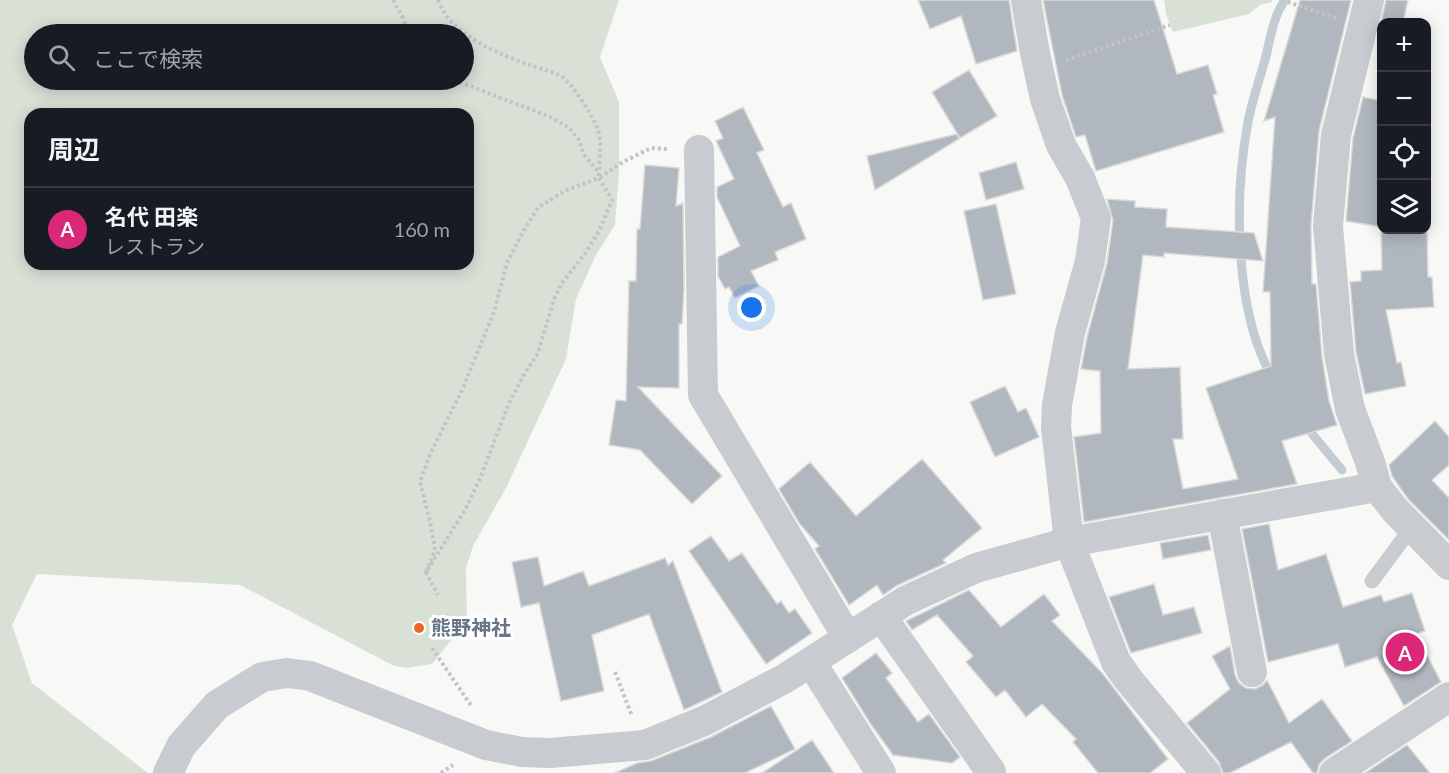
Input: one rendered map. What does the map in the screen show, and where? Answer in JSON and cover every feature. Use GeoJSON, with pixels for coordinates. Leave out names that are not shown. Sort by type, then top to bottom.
{"type":"FeatureCollection","features":[{"type":"Feature","properties":{"kind":"street"},"geometry":{"type":"LineString","coordinates":[[1026,0],[1045,99],[1061,145],[1080,178],[1096,218],[1090,261],[1070,333],[1057,405],[1056,427],[1069,542],[1116,662],[1128,680],[1206,773]]}},
{"type":"Feature","properties":{"kind":"street"},"geometry":{"type":"LineString","coordinates":[[1366,13],[1336,135],[1328,226],[1339,354],[1350,409],[1377,487],[1412,528],[1449,565]]}},
{"type":"Feature","properties":{"kind":"street"},"geometry":{"type":"LineString","coordinates":[[699,150],[703,395],[848,638]]}},
{"type":"Feature","properties":{"kind":"street"},"geometry":{"type":"LineString","coordinates":[[168,773],[181,746],[217,705],[262,677],[286,673],[310,676],[486,745],[500,748],[550,753],[645,745],[704,721],[783,679],[905,601],[976,568],[1069,542],[1377,487]]}},
{"type":"Feature","properties":{"kind":"street"},"geometry":{"type":"LineString","coordinates":[[1222,514],[1252,672]]}},
{"type":"Feature","properties":{"kind":"street"},"geometry":{"type":"LineString","coordinates":[[881,616],[991,772]]}},
{"type":"Feature","properties":{"kind":"street"},"geometry":{"type":"LineString","coordinates":[[811,662],[881,773]]}},
{"type":"Feature","properties":{"kind":"street"},"geometry":{"type":"LineString","coordinates":[[1334,773],[1449,697]]}},
{"type":"Feature","properties":{"kind":"lane"},"geometry":{"type":"LineString","coordinates":[[1372,581],[1412,528]]}},
{"type":"Feature","properties":{"kind":"path"},"geometry":{"type":"LineString","coordinates":[[393,0],[405,24]]}},
{"type":"Feature","properties":{"kind":"path"},"geometry":{"type":"LineString","coordinates":[[438,0],[447,17],[456,24]]}},
{"type":"Feature","properties":{"kind":"path"},"geometry":{"type":"LineString","coordinates":[[1281,0],[1366,13]]}},
{"type":"Feature","properties":{"kind":"path"},"geometry":{"type":"LineString","coordinates":[[1039,71],[1170,25]]}},
{"type":"Feature","properties":{"kind":"path"},"geometry":{"type":"LineString","coordinates":[[426,572],[465,510],[481,477],[509,403],[538,354],[554,300],[562,283],[587,251],[600,229],[612,200],[599,178],[598,130],[576,90],[565,79],[551,71],[486,48],[474,38]]}},
{"type":"Feature","properties":{"kind":"path"},"geometry":{"type":"LineString","coordinates":[[474,88],[548,116],[568,127],[579,140],[584,155],[599,172]]}},
{"type":"Feature","properties":{"kind":"path"},"geometry":{"type":"LineString","coordinates":[[438,595],[426,572],[435,550],[420,483],[431,452],[462,390],[494,312],[507,263],[524,230],[538,208],[564,190],[599,178],[623,162],[651,148],[699,150]]}},
{"type":"Feature","properties":{"kind":"path"},"geometry":{"type":"LineString","coordinates":[[432,648],[500,748]]}},
{"type":"Feature","properties":{"kind":"shaded area"},"geometry":{"type":"Polygon","coordinates":[[[0,0],[619,0],[600,57],[619,102],[619,173],[615,225],[596,255],[576,299],[566,359],[506,488],[473,546],[466,568],[467,621],[432,664],[405,668],[392,665],[240,585],[37,574],[12,625],[32,683],[148,773],[0,773],[0,0]]]}},
{"type":"Feature","properties":{"kind":"shaded area"},"geometry":{"type":"Polygon","coordinates":[[[1164,0],[1272,0],[1272,2],[1260,5],[1249,14],[1173,32],[1166,14],[1164,0]]]}},
{"type":"Feature","properties":{"kind":"building"},"geometry":{"type":"Polygon","coordinates":[[[918,0],[1009,0],[1017,51],[976,64],[961,16],[930,29],[918,0]]]}},
{"type":"Feature","properties":{"kind":"building"},"geometry":{"type":"Polygon","coordinates":[[[1043,0],[1154,0],[1177,74],[1208,65],[1217,94],[1213,95],[1224,132],[1096,171],[1085,135],[1076,137],[1062,95],[1043,0]]]}},
{"type":"Feature","properties":{"kind":"building"},"geometry":{"type":"Polygon","coordinates":[[[1300,0],[1351,0],[1319,131],[1311,225],[1312,284],[1316,284],[1322,357],[1329,401],[1337,425],[1282,441],[1297,484],[1084,522],[1074,437],[1101,433],[1100,371],[1081,369],[1107,263],[1113,220],[1107,199],[1135,201],[1135,207],[1167,209],[1166,227],[1254,233],[1263,261],[1164,253],[1164,257],[1143,255],[1128,369],[1180,367],[1183,439],[1173,439],[1183,489],[1238,479],[1206,388],[1271,366],[1270,292],[1263,292],[1275,117],[1264,121],[1300,0]]]}},
{"type":"Feature","properties":{"kind":"building"},"geometry":{"type":"Polygon","coordinates":[[[1386,0],[1408,0],[1404,18],[1382,18],[1386,0]]]}},
{"type":"Feature","properties":{"kind":"building"},"geometry":{"type":"Polygon","coordinates":[[[969,70],[997,116],[960,138],[932,92],[969,70]]]}},
{"type":"Feature","properties":{"kind":"building"},"geometry":{"type":"Polygon","coordinates":[[[1363,97],[1377,100],[1377,226],[1346,221],[1353,138],[1363,97]]]}},
{"type":"Feature","properties":{"kind":"building"},"geometry":{"type":"Polygon","coordinates":[[[743,107],[764,150],[757,153],[783,207],[791,203],[806,239],[775,252],[778,260],[751,271],[759,286],[735,298],[729,287],[725,289],[718,276],[718,257],[740,246],[717,197],[717,187],[734,179],[716,141],[723,138],[715,121],[743,107]]]}},
{"type":"Feature","properties":{"kind":"building"},"geometry":{"type":"Polygon","coordinates":[[[957,134],[959,139],[875,190],[867,156],[957,134]]]}},
{"type":"Feature","properties":{"kind":"building"},"geometry":{"type":"Polygon","coordinates":[[[1016,162],[1024,189],[986,200],[979,173],[1016,162]]]}},
{"type":"Feature","properties":{"kind":"building"},"geometry":{"type":"Polygon","coordinates":[[[645,165],[679,168],[676,206],[683,203],[684,289],[682,324],[679,324],[679,388],[638,387],[722,476],[692,504],[640,450],[609,445],[616,400],[626,401],[629,281],[636,281],[637,229],[640,229],[645,165]]]}},
{"type":"Feature","properties":{"kind":"building"},"geometry":{"type":"Polygon","coordinates":[[[996,204],[1016,294],[983,300],[964,211],[996,204]]]}},
{"type":"Feature","properties":{"kind":"building"},"geometry":{"type":"Polygon","coordinates":[[[1381,234],[1427,234],[1428,277],[1432,277],[1434,307],[1386,310],[1397,363],[1401,362],[1406,386],[1365,394],[1356,352],[1350,282],[1361,281],[1361,271],[1382,270],[1381,234]]]}},
{"type":"Feature","properties":{"kind":"building"},"geometry":{"type":"Polygon","coordinates":[[[1005,386],[1018,412],[1026,408],[1039,437],[995,457],[970,402],[1005,386]]]}},
{"type":"Feature","properties":{"kind":"building"},"geometry":{"type":"Polygon","coordinates":[[[1435,421],[1449,437],[1449,465],[1432,480],[1449,498],[1449,540],[1408,499],[1392,476],[1389,465],[1435,421]]]}},
{"type":"Feature","properties":{"kind":"building"},"geometry":{"type":"Polygon","coordinates":[[[922,459],[982,528],[943,560],[946,563],[898,585],[883,595],[877,585],[849,605],[815,549],[819,546],[799,523],[779,489],[810,462],[856,516],[922,459]]]}},
{"type":"Feature","properties":{"kind":"building"},"geometry":{"type":"Polygon","coordinates":[[[1269,524],[1278,570],[1326,554],[1343,607],[1381,595],[1384,602],[1412,593],[1425,631],[1416,634],[1441,682],[1404,706],[1377,657],[1345,667],[1338,644],[1268,662],[1242,529],[1269,524]]]}},
{"type":"Feature","properties":{"kind":"building"},"geometry":{"type":"Polygon","coordinates":[[[1208,535],[1211,550],[1163,559],[1160,543],[1208,535]]]}},
{"type":"Feature","properties":{"kind":"building"},"geometry":{"type":"Polygon","coordinates":[[[711,536],[729,561],[742,553],[777,604],[781,601],[789,613],[795,609],[812,633],[766,664],[689,551],[711,536]]]}},
{"type":"Feature","properties":{"kind":"building"},"geometry":{"type":"Polygon","coordinates":[[[538,557],[544,586],[583,571],[589,586],[665,558],[668,565],[673,561],[722,692],[684,710],[649,614],[592,635],[604,691],[561,701],[539,603],[521,607],[512,562],[538,557]]]}},
{"type":"Feature","properties":{"kind":"building"},"geometry":{"type":"Polygon","coordinates":[[[1154,584],[1163,615],[1194,607],[1202,633],[1131,653],[1109,597],[1154,584]]]}},
{"type":"Feature","properties":{"kind":"building"},"geometry":{"type":"Polygon","coordinates":[[[969,590],[1001,627],[1044,594],[1060,615],[1052,621],[1103,674],[1168,759],[1150,773],[1098,773],[1073,742],[1076,739],[1042,704],[1026,717],[1005,690],[996,697],[966,662],[973,656],[937,615],[912,630],[906,621],[969,590]]]}},
{"type":"Feature","properties":{"kind":"building"},"geometry":{"type":"Polygon","coordinates":[[[1230,646],[1235,675],[1239,683],[1246,688],[1255,689],[1267,680],[1289,723],[1322,699],[1352,741],[1324,759],[1317,773],[1313,773],[1291,742],[1230,773],[1223,773],[1219,762],[1187,723],[1230,689],[1212,656],[1230,646]]]}},
{"type":"Feature","properties":{"kind":"building"},"geometry":{"type":"Polygon","coordinates":[[[876,653],[892,673],[886,678],[918,722],[929,714],[960,757],[952,763],[893,755],[870,723],[842,678],[876,653]]]}},
{"type":"Feature","properties":{"kind":"building"},"geometry":{"type":"Polygon","coordinates":[[[771,706],[795,749],[745,773],[615,773],[711,737],[771,706]]]}},
{"type":"Feature","properties":{"kind":"building"},"geometry":{"type":"Polygon","coordinates":[[[812,740],[834,773],[762,773],[812,740]]]}},
{"type":"Feature","properties":{"kind":"building"},"geometry":{"type":"Polygon","coordinates":[[[1407,745],[1430,773],[1365,773],[1407,745]]]}},
{"type":"Feature","properties":{"kind":"waterway"},"geometry":{"type":"LineString","coordinates":[[1272,377],[1259,350],[1244,287],[1240,252],[1240,184],[1248,122],[1275,21],[1285,0]]}},
{"type":"Feature","properties":{"kind":"waterway"},"geometry":{"type":"LineString","coordinates":[[1303,423],[1342,470]]}},
{"type":"Feature","properties":{"kind":"place","name":"熊野神社"},"geometry":{"type":"Point","coordinates":[419,628]}},
{"type":"Feature","properties":{"kind":"place","name":"名代 田楽"},"geometry":{"type":"Point","coordinates":[1405,652]}}]}
